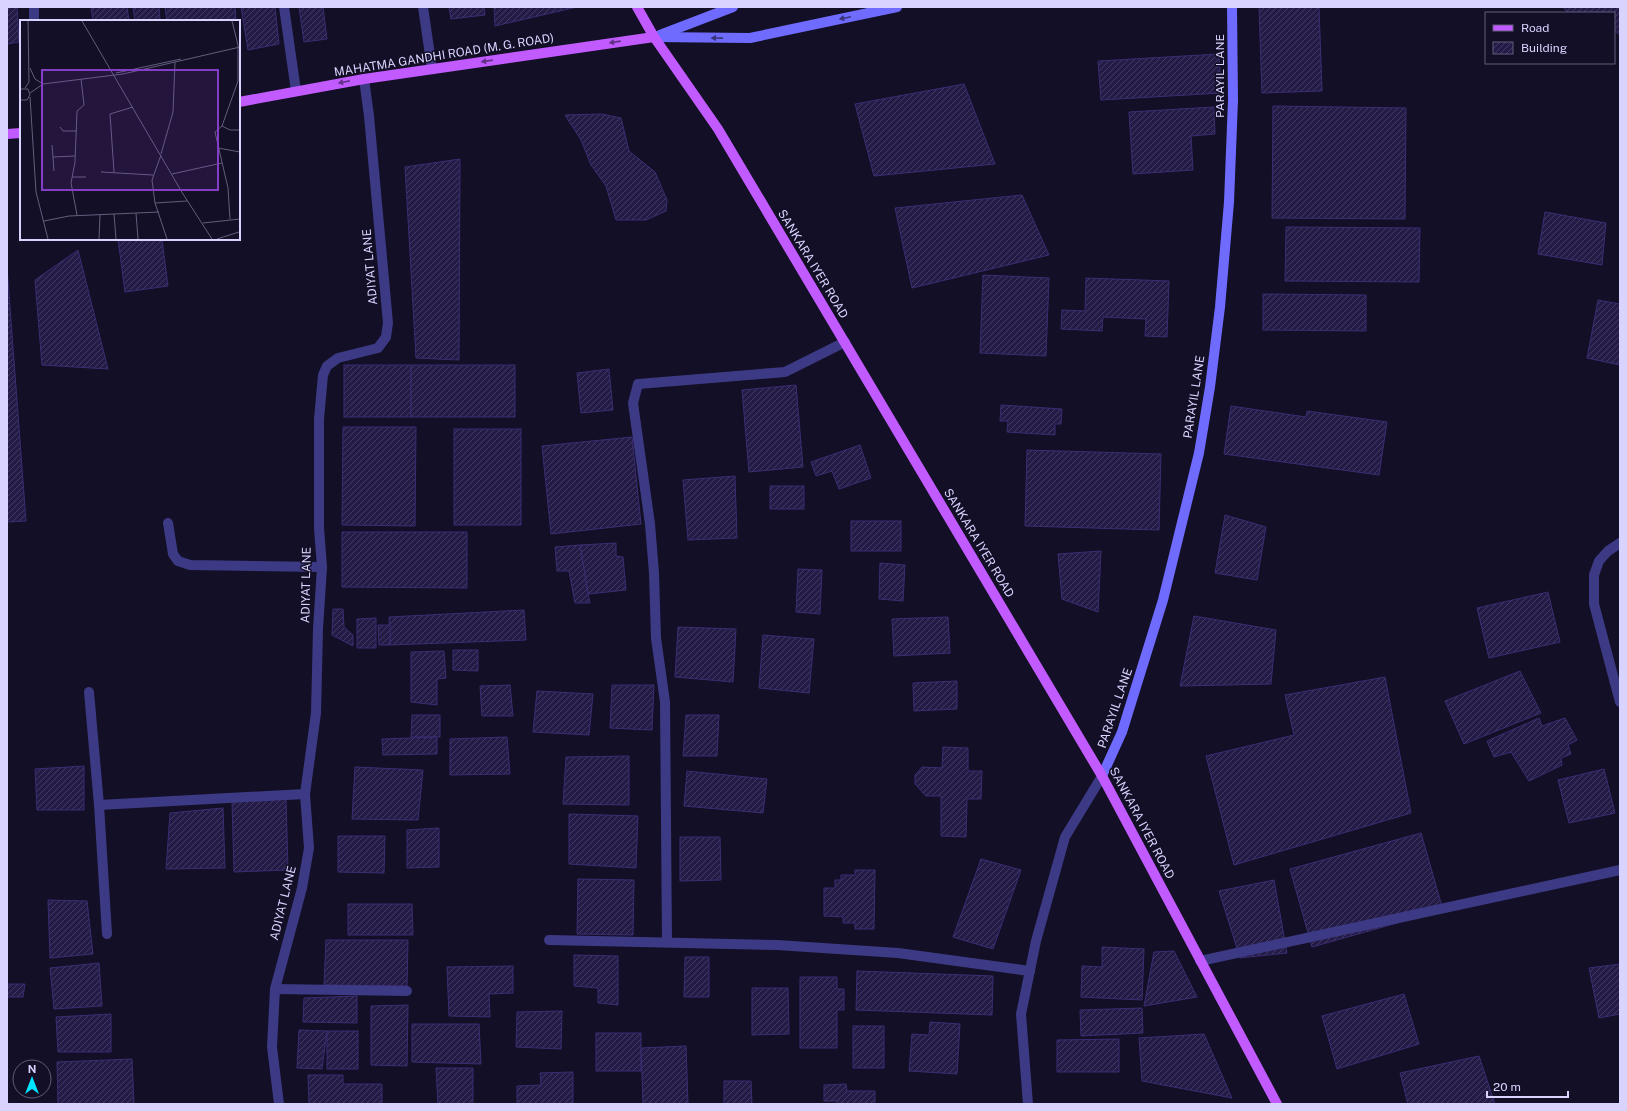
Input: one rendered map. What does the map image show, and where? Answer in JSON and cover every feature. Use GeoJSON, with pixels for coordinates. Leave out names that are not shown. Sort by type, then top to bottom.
{"type":"FeatureCollection","features":[{"type":"Feature","properties":{"kind":"main road","name":"SANKARA IYER ROAD"},"geometry":{"type":"LineString","coordinates":[[637,7],[654,37],[718,129],[1102,776],[1277,1104]]}},
{"type":"Feature","properties":{"kind":"main road"},"geometry":{"type":"LineString","coordinates":[[654,37],[733,7]]}},
{"type":"Feature","properties":{"kind":"main road"},"geometry":{"type":"LineString","coordinates":[[654,37],[750,38],[897,7]]}},
{"type":"Feature","properties":{"kind":"main road","name":"PARAYIL LANE"},"geometry":{"type":"LineString","coordinates":[[1102,776],[1122,732],[1163,600],[1199,453],[1220,307],[1229,202],[1233,100],[1232,7]]}},
{"type":"Feature","properties":{"kind":"main road","name":"MAHATMA GANDHI ROAD (M. G. ROAD)"},"geometry":{"type":"LineString","coordinates":[[240,102],[364,79],[654,37]]}},
{"type":"Feature","properties":{"kind":"main road"},"geometry":{"type":"LineString","coordinates":[[7,134],[20,133]]}},
{"type":"Feature","properties":{"kind":"street"},"geometry":{"type":"LineString","coordinates":[[34,7],[34,20]]}},
{"type":"Feature","properties":{"kind":"street"},"geometry":{"type":"LineString","coordinates":[[284,7],[296,91]]}},
{"type":"Feature","properties":{"kind":"street"},"geometry":{"type":"LineString","coordinates":[[423,7],[432,69]]}},
{"type":"Feature","properties":{"kind":"street","name":"ADIYAT LANE"},"geometry":{"type":"LineString","coordinates":[[280,1104],[272,1047],[275,989],[302,888],[309,848],[305,794],[316,713],[318,629],[322,567],[319,528],[319,419],[323,375],[327,366],[338,358],[378,348],[386,337],[388,323],[370,124],[364,79]]}},
{"type":"Feature","properties":{"kind":"street"},"geometry":{"type":"LineString","coordinates":[[667,942],[665,702],[656,638],[654,573],[650,524],[633,403],[638,384],[785,372],[845,342]]}},
{"type":"Feature","properties":{"kind":"street"},"geometry":{"type":"LineString","coordinates":[[168,523],[173,554],[178,561],[190,565],[322,567]]}},
{"type":"Feature","properties":{"kind":"street"},"geometry":{"type":"LineString","coordinates":[[1620,544],[1608,551],[1599,561],[1594,575],[1594,604],[1620,702]]}},
{"type":"Feature","properties":{"kind":"street"},"geometry":{"type":"LineString","coordinates":[[89,692],[99,805],[107,934]]}},
{"type":"Feature","properties":{"kind":"street"},"geometry":{"type":"LineString","coordinates":[[1028,1104],[1021,1014],[1036,941],[1065,837],[1102,776]]}},
{"type":"Feature","properties":{"kind":"street"},"geometry":{"type":"LineString","coordinates":[[99,805],[305,794]]}},
{"type":"Feature","properties":{"kind":"street"},"geometry":{"type":"LineString","coordinates":[[1200,961],[1620,870]]}},
{"type":"Feature","properties":{"kind":"street"},"geometry":{"type":"LineString","coordinates":[[549,940],[777,945],[898,953],[1030,970]]}},
{"type":"Feature","properties":{"kind":"street"},"geometry":{"type":"LineString","coordinates":[[275,989],[407,991]]}},
{"type":"Feature","properties":{"kind":"building"},"geometry":{"type":"Polygon","coordinates":[[[7,7],[17,7],[19,42],[7,44],[7,7]]]}},
{"type":"Feature","properties":{"kind":"building"},"geometry":{"type":"Polygon","coordinates":[[[91,7],[127,7],[129,20],[93,20],[91,7]]]}},
{"type":"Feature","properties":{"kind":"building"},"geometry":{"type":"Polygon","coordinates":[[[133,7],[159,7],[160,20],[135,20],[133,7]]]}},
{"type":"Feature","properties":{"kind":"building"},"geometry":{"type":"Polygon","coordinates":[[[165,7],[235,7],[236,20],[167,20],[165,7]]]}},
{"type":"Feature","properties":{"kind":"building"},"geometry":{"type":"Polygon","coordinates":[[[241,7],[275,7],[279,44],[248,50],[241,7]]]}},
{"type":"Feature","properties":{"kind":"building"},"geometry":{"type":"Polygon","coordinates":[[[299,7],[323,7],[327,39],[304,42],[299,7]]]}},
{"type":"Feature","properties":{"kind":"building"},"geometry":{"type":"Polygon","coordinates":[[[449,7],[484,7],[485,15],[451,19],[449,7]]]}},
{"type":"Feature","properties":{"kind":"building"},"geometry":{"type":"Polygon","coordinates":[[[494,7],[577,7],[495,26],[494,7]]]}},
{"type":"Feature","properties":{"kind":"building"},"geometry":{"type":"Polygon","coordinates":[[[1259,7],[1319,7],[1322,91],[1262,93],[1259,7]]]}},
{"type":"Feature","properties":{"kind":"building"},"geometry":{"type":"Polygon","coordinates":[[[1563,7],[1620,7],[1620,35],[1615,31],[1615,12],[1567,12],[1563,7]]]}},
{"type":"Feature","properties":{"kind":"building"},"geometry":{"type":"Polygon","coordinates":[[[1219,54],[1221,93],[1101,100],[1098,61],[1219,54]]]}},
{"type":"Feature","properties":{"kind":"building"},"geometry":{"type":"Polygon","coordinates":[[[964,84],[995,164],[874,176],[855,104],[964,84]]]}},
{"type":"Feature","properties":{"kind":"building"},"geometry":{"type":"Polygon","coordinates":[[[1273,106],[1406,108],[1405,219],[1272,218],[1273,106]]]}},
{"type":"Feature","properties":{"kind":"building"},"geometry":{"type":"Polygon","coordinates":[[[1214,107],[1215,134],[1191,136],[1193,170],[1133,174],[1129,112],[1214,107]]]}},
{"type":"Feature","properties":{"kind":"building"},"geometry":{"type":"Polygon","coordinates":[[[602,114],[621,118],[629,151],[655,172],[667,200],[666,211],[646,220],[616,220],[606,186],[591,165],[581,140],[565,115],[602,114]]]}},
{"type":"Feature","properties":{"kind":"building"},"geometry":{"type":"Polygon","coordinates":[[[460,159],[459,360],[416,358],[405,167],[460,159]]]}},
{"type":"Feature","properties":{"kind":"building"},"geometry":{"type":"Polygon","coordinates":[[[1022,195],[1049,255],[912,288],[895,208],[1022,195]]]}},
{"type":"Feature","properties":{"kind":"building"},"geometry":{"type":"Polygon","coordinates":[[[1545,212],[1606,223],[1602,265],[1538,254],[1545,212]]]}},
{"type":"Feature","properties":{"kind":"building"},"geometry":{"type":"Polygon","coordinates":[[[1286,227],[1420,228],[1419,282],[1285,281],[1286,227]]]}},
{"type":"Feature","properties":{"kind":"building"},"geometry":{"type":"Polygon","coordinates":[[[118,240],[162,240],[168,286],[125,292],[118,240]]]}},
{"type":"Feature","properties":{"kind":"building"},"geometry":{"type":"Polygon","coordinates":[[[78,250],[108,369],[42,365],[35,280],[78,250]]]}},
{"type":"Feature","properties":{"kind":"building"},"geometry":{"type":"Polygon","coordinates":[[[7,267],[26,521],[7,522],[7,267]]]}},
{"type":"Feature","properties":{"kind":"building"},"geometry":{"type":"Polygon","coordinates":[[[983,275],[1049,278],[1046,356],[980,353],[983,275]]]}},
{"type":"Feature","properties":{"kind":"building"},"geometry":{"type":"Polygon","coordinates":[[[1086,278],[1169,281],[1167,337],[1145,336],[1146,319],[1103,317],[1102,331],[1061,329],[1062,310],[1085,311],[1086,278]]]}},
{"type":"Feature","properties":{"kind":"building"},"geometry":{"type":"Polygon","coordinates":[[[1263,294],[1366,295],[1366,331],[1263,330],[1263,294]]]}},
{"type":"Feature","properties":{"kind":"building"},"geometry":{"type":"Polygon","coordinates":[[[1598,300],[1620,304],[1620,365],[1587,358],[1598,300]]]}},
{"type":"Feature","properties":{"kind":"building"},"geometry":{"type":"Polygon","coordinates":[[[344,365],[411,365],[411,417],[344,417],[344,365]]]}},
{"type":"Feature","properties":{"kind":"building"},"geometry":{"type":"Polygon","coordinates":[[[411,365],[515,365],[515,417],[411,417],[411,365]]]}},
{"type":"Feature","properties":{"kind":"building"},"geometry":{"type":"Polygon","coordinates":[[[609,369],[613,410],[581,413],[577,373],[609,369]]]}},
{"type":"Feature","properties":{"kind":"building"},"geometry":{"type":"Polygon","coordinates":[[[796,385],[803,467],[749,472],[742,390],[796,385]]]}},
{"type":"Feature","properties":{"kind":"building"},"geometry":{"type":"Polygon","coordinates":[[[1001,405],[1062,409],[1061,424],[1055,424],[1055,435],[1007,432],[1008,421],[1000,421],[1001,405]]]}},
{"type":"Feature","properties":{"kind":"building"},"geometry":{"type":"Polygon","coordinates":[[[1231,406],[1306,417],[1307,411],[1387,422],[1379,475],[1224,454],[1231,406]]]}},
{"type":"Feature","properties":{"kind":"building"},"geometry":{"type":"Polygon","coordinates":[[[343,427],[416,427],[415,526],[342,525],[343,427]]]}},
{"type":"Feature","properties":{"kind":"building"},"geometry":{"type":"Polygon","coordinates":[[[454,429],[521,429],[521,525],[454,525],[454,429]]]}},
{"type":"Feature","properties":{"kind":"building"},"geometry":{"type":"Polygon","coordinates":[[[632,437],[641,524],[551,534],[542,446],[632,437]]]}},
{"type":"Feature","properties":{"kind":"building"},"geometry":{"type":"Polygon","coordinates":[[[860,445],[871,478],[839,489],[832,471],[816,476],[811,462],[860,445]]]}},
{"type":"Feature","properties":{"kind":"building"},"geometry":{"type":"Polygon","coordinates":[[[1027,450],[1161,454],[1159,530],[1025,526],[1027,450]]]}},
{"type":"Feature","properties":{"kind":"building"},"geometry":{"type":"Polygon","coordinates":[[[735,476],[737,538],[688,540],[683,480],[735,476]]]}},
{"type":"Feature","properties":{"kind":"building"},"geometry":{"type":"Polygon","coordinates":[[[770,486],[804,486],[804,509],[770,509],[770,486]]]}},
{"type":"Feature","properties":{"kind":"building"},"geometry":{"type":"Polygon","coordinates":[[[1225,515],[1266,527],[1257,580],[1215,573],[1225,515]]]}},
{"type":"Feature","properties":{"kind":"building"},"geometry":{"type":"Polygon","coordinates":[[[851,521],[901,521],[901,551],[851,551],[851,521]]]}},
{"type":"Feature","properties":{"kind":"building"},"geometry":{"type":"Polygon","coordinates":[[[342,532],[467,532],[467,588],[342,587],[342,532]]]}},
{"type":"Feature","properties":{"kind":"building"},"geometry":{"type":"Polygon","coordinates":[[[616,543],[616,556],[623,557],[626,590],[588,594],[580,545],[616,543]]]}},
{"type":"Feature","properties":{"kind":"building"},"geometry":{"type":"Polygon","coordinates":[[[580,545],[590,603],[575,603],[569,571],[557,571],[555,547],[580,545]]]}},
{"type":"Feature","properties":{"kind":"building"},"geometry":{"type":"Polygon","coordinates":[[[1101,551],[1098,612],[1062,599],[1058,554],[1101,551]]]}},
{"type":"Feature","properties":{"kind":"building"},"geometry":{"type":"Polygon","coordinates":[[[880,563],[905,565],[903,601],[879,599],[880,563]]]}},
{"type":"Feature","properties":{"kind":"building"},"geometry":{"type":"Polygon","coordinates":[[[798,569],[822,570],[820,614],[796,612],[798,569]]]}},
{"type":"Feature","properties":{"kind":"building"},"geometry":{"type":"Polygon","coordinates":[[[1548,592],[1560,642],[1489,658],[1477,608],[1548,592]]]}},
{"type":"Feature","properties":{"kind":"building"},"geometry":{"type":"Polygon","coordinates":[[[333,609],[343,609],[344,627],[353,635],[353,646],[332,635],[333,609]]]}},
{"type":"Feature","properties":{"kind":"building"},"geometry":{"type":"Polygon","coordinates":[[[524,610],[526,640],[390,645],[389,617],[524,610]]]}},
{"type":"Feature","properties":{"kind":"building"},"geometry":{"type":"Polygon","coordinates":[[[1194,616],[1276,630],[1271,684],[1180,686],[1194,616]]]}},
{"type":"Feature","properties":{"kind":"building"},"geometry":{"type":"Polygon","coordinates":[[[948,617],[950,653],[894,656],[892,619],[948,617]]]}},
{"type":"Feature","properties":{"kind":"building"},"geometry":{"type":"Polygon","coordinates":[[[376,618],[376,648],[357,648],[357,619],[376,618]]]}},
{"type":"Feature","properties":{"kind":"building"},"geometry":{"type":"Polygon","coordinates":[[[378,625],[390,625],[390,645],[379,645],[378,625]]]}},
{"type":"Feature","properties":{"kind":"building"},"geometry":{"type":"Polygon","coordinates":[[[678,627],[736,629],[733,682],[675,677],[678,627]]]}},
{"type":"Feature","properties":{"kind":"building"},"geometry":{"type":"Polygon","coordinates":[[[763,635],[814,639],[809,693],[759,688],[763,635]]]}},
{"type":"Feature","properties":{"kind":"building"},"geometry":{"type":"Polygon","coordinates":[[[453,650],[478,650],[478,671],[453,670],[453,650]]]}},
{"type":"Feature","properties":{"kind":"building"},"geometry":{"type":"Polygon","coordinates":[[[444,651],[446,678],[437,679],[437,705],[411,702],[411,652],[444,651]]]}},
{"type":"Feature","properties":{"kind":"building"},"geometry":{"type":"Polygon","coordinates":[[[1520,671],[1541,713],[1464,744],[1445,701],[1520,671]]]}},
{"type":"Feature","properties":{"kind":"building"},"geometry":{"type":"Polygon","coordinates":[[[1385,677],[1411,813],[1234,865],[1206,756],[1294,735],[1285,695],[1385,677]]]}},
{"type":"Feature","properties":{"kind":"building"},"geometry":{"type":"Polygon","coordinates":[[[957,681],[957,709],[914,711],[913,683],[957,681]]]}},
{"type":"Feature","properties":{"kind":"building"},"geometry":{"type":"Polygon","coordinates":[[[510,685],[513,716],[482,716],[480,686],[510,685]]]}},
{"type":"Feature","properties":{"kind":"building"},"geometry":{"type":"Polygon","coordinates":[[[612,685],[654,685],[652,730],[610,728],[612,685]]]}},
{"type":"Feature","properties":{"kind":"building"},"geometry":{"type":"Polygon","coordinates":[[[537,691],[593,694],[589,735],[533,732],[537,691]]]}},
{"type":"Feature","properties":{"kind":"building"},"geometry":{"type":"Polygon","coordinates":[[[412,715],[440,715],[440,737],[411,737],[412,715]]]}},
{"type":"Feature","properties":{"kind":"building"},"geometry":{"type":"Polygon","coordinates":[[[686,715],[719,715],[717,756],[683,756],[686,715]]]}},
{"type":"Feature","properties":{"kind":"building"},"geometry":{"type":"Polygon","coordinates":[[[1539,718],[1542,726],[1565,718],[1577,740],[1568,745],[1571,754],[1561,758],[1562,765],[1529,781],[1511,752],[1494,757],[1487,741],[1539,718]]]}},
{"type":"Feature","properties":{"kind":"building"},"geometry":{"type":"Polygon","coordinates":[[[437,737],[437,754],[383,755],[382,739],[437,737]]]}},
{"type":"Feature","properties":{"kind":"building"},"geometry":{"type":"Polygon","coordinates":[[[507,737],[510,774],[450,775],[450,739],[507,737]]]}},
{"type":"Feature","properties":{"kind":"building"},"geometry":{"type":"Polygon","coordinates":[[[943,747],[968,748],[968,771],[982,771],[981,799],[967,799],[966,837],[941,836],[941,796],[926,796],[915,784],[915,775],[922,767],[942,768],[943,747]]]}},
{"type":"Feature","properties":{"kind":"building"},"geometry":{"type":"Polygon","coordinates":[[[629,756],[629,805],[563,804],[566,757],[629,756]]]}},
{"type":"Feature","properties":{"kind":"building"},"geometry":{"type":"Polygon","coordinates":[[[84,766],[84,810],[37,810],[35,769],[84,766]]]}},
{"type":"Feature","properties":{"kind":"building"},"geometry":{"type":"Polygon","coordinates":[[[355,767],[423,770],[418,820],[352,819],[355,767]]]}},
{"type":"Feature","properties":{"kind":"building"},"geometry":{"type":"Polygon","coordinates":[[[1604,769],[1615,813],[1569,823],[1558,780],[1604,769]]]}},
{"type":"Feature","properties":{"kind":"building"},"geometry":{"type":"Polygon","coordinates":[[[687,771],[767,779],[763,813],[684,806],[687,771]]]}},
{"type":"Feature","properties":{"kind":"building"},"geometry":{"type":"Polygon","coordinates":[[[286,799],[288,870],[234,872],[232,801],[286,799]]]}},
{"type":"Feature","properties":{"kind":"building"},"geometry":{"type":"Polygon","coordinates":[[[223,808],[225,868],[166,869],[170,813],[223,808]]]}},
{"type":"Feature","properties":{"kind":"building"},"geometry":{"type":"Polygon","coordinates":[[[569,814],[638,816],[636,868],[569,864],[569,814]]]}},
{"type":"Feature","properties":{"kind":"building"},"geometry":{"type":"Polygon","coordinates":[[[439,828],[439,867],[407,868],[407,830],[439,828]]]}},
{"type":"Feature","properties":{"kind":"building"},"geometry":{"type":"Polygon","coordinates":[[[1421,833],[1443,910],[1312,947],[1290,869],[1421,833]]]}},
{"type":"Feature","properties":{"kind":"building"},"geometry":{"type":"Polygon","coordinates":[[[338,836],[385,836],[384,873],[338,872],[338,836]]]}},
{"type":"Feature","properties":{"kind":"building"},"geometry":{"type":"Polygon","coordinates":[[[680,837],[720,837],[721,880],[680,881],[680,837]]]}},
{"type":"Feature","properties":{"kind":"building"},"geometry":{"type":"Polygon","coordinates":[[[981,859],[1021,870],[993,949],[953,937],[981,859]]]}},
{"type":"Feature","properties":{"kind":"building"},"geometry":{"type":"Polygon","coordinates":[[[855,870],[875,870],[874,929],[855,929],[855,923],[843,923],[843,917],[824,916],[824,888],[835,888],[835,880],[841,880],[841,875],[855,875],[855,870]]]}},
{"type":"Feature","properties":{"kind":"building"},"geometry":{"type":"Polygon","coordinates":[[[578,879],[634,880],[633,935],[577,934],[578,879]]]}},
{"type":"Feature","properties":{"kind":"building"},"geometry":{"type":"Polygon","coordinates":[[[1274,880],[1287,953],[1240,958],[1219,891],[1274,880]]]}},
{"type":"Feature","properties":{"kind":"building"},"geometry":{"type":"Polygon","coordinates":[[[48,900],[87,901],[93,954],[50,958],[48,900]]]}},
{"type":"Feature","properties":{"kind":"building"},"geometry":{"type":"Polygon","coordinates":[[[348,904],[412,904],[413,935],[348,935],[348,904]]]}},
{"type":"Feature","properties":{"kind":"building"},"geometry":{"type":"Polygon","coordinates":[[[326,940],[408,940],[407,986],[324,985],[326,940]]]}},
{"type":"Feature","properties":{"kind":"building"},"geometry":{"type":"Polygon","coordinates":[[[1102,947],[1144,949],[1142,1000],[1081,997],[1082,966],[1102,967],[1102,947]]]}},
{"type":"Feature","properties":{"kind":"building"},"geometry":{"type":"Polygon","coordinates":[[[1174,951],[1197,997],[1144,1006],[1154,952],[1174,951]]]}},
{"type":"Feature","properties":{"kind":"building"},"geometry":{"type":"Polygon","coordinates":[[[574,955],[618,956],[618,1005],[598,1003],[598,988],[574,986],[574,955]]]}},
{"type":"Feature","properties":{"kind":"building"},"geometry":{"type":"Polygon","coordinates":[[[685,957],[709,957],[709,997],[684,997],[685,957]]]}},
{"type":"Feature","properties":{"kind":"building"},"geometry":{"type":"Polygon","coordinates":[[[99,963],[102,1006],[54,1009],[50,968],[99,963]]]}},
{"type":"Feature","properties":{"kind":"building"},"geometry":{"type":"Polygon","coordinates":[[[1620,964],[1620,1014],[1599,1018],[1589,968],[1620,964]]]}},
{"type":"Feature","properties":{"kind":"building"},"geometry":{"type":"Polygon","coordinates":[[[513,966],[513,993],[489,994],[490,1017],[449,1016],[447,967],[513,966]]]}},
{"type":"Feature","properties":{"kind":"building"},"geometry":{"type":"Polygon","coordinates":[[[857,971],[993,976],[992,1015],[856,1010],[857,971]]]}},
{"type":"Feature","properties":{"kind":"building"},"geometry":{"type":"Polygon","coordinates":[[[800,977],[837,977],[837,989],[844,989],[844,1010],[837,1010],[837,1048],[800,1048],[800,977]]]}},
{"type":"Feature","properties":{"kind":"building"},"geometry":{"type":"Polygon","coordinates":[[[7,984],[25,984],[23,997],[7,997],[7,984]]]}},
{"type":"Feature","properties":{"kind":"building"},"geometry":{"type":"Polygon","coordinates":[[[752,988],[788,988],[789,1034],[752,1035],[752,988]]]}},
{"type":"Feature","properties":{"kind":"building"},"geometry":{"type":"Polygon","coordinates":[[[1404,994],[1419,1044],[1337,1069],[1322,1016],[1404,994]]]}},
{"type":"Feature","properties":{"kind":"building"},"geometry":{"type":"Polygon","coordinates":[[[357,996],[357,1023],[303,1022],[304,998],[357,996]]]}},
{"type":"Feature","properties":{"kind":"building"},"geometry":{"type":"Polygon","coordinates":[[[408,1005],[407,1066],[371,1065],[371,1006],[408,1005]]]}},
{"type":"Feature","properties":{"kind":"building"},"geometry":{"type":"Polygon","coordinates":[[[1142,1008],[1143,1033],[1081,1036],[1080,1010],[1142,1008]]]}},
{"type":"Feature","properties":{"kind":"building"},"geometry":{"type":"Polygon","coordinates":[[[562,1011],[561,1049],[516,1047],[517,1012],[562,1011]]]}},
{"type":"Feature","properties":{"kind":"building"},"geometry":{"type":"Polygon","coordinates":[[[111,1014],[111,1052],[58,1052],[56,1017],[111,1014]]]}},
{"type":"Feature","properties":{"kind":"building"},"geometry":{"type":"Polygon","coordinates":[[[930,1022],[960,1024],[957,1074],[909,1071],[912,1034],[929,1035],[930,1022]]]}},
{"type":"Feature","properties":{"kind":"building"},"geometry":{"type":"Polygon","coordinates":[[[412,1024],[479,1024],[481,1064],[412,1062],[412,1024]]]}},
{"type":"Feature","properties":{"kind":"building"},"geometry":{"type":"Polygon","coordinates":[[[853,1026],[884,1026],[884,1068],[853,1068],[853,1026]]]}},
{"type":"Feature","properties":{"kind":"building"},"geometry":{"type":"Polygon","coordinates":[[[299,1030],[327,1031],[322,1069],[297,1068],[299,1030]]]}},
{"type":"Feature","properties":{"kind":"building"},"geometry":{"type":"Polygon","coordinates":[[[327,1031],[358,1031],[358,1069],[327,1069],[327,1031]]]}},
{"type":"Feature","properties":{"kind":"building"},"geometry":{"type":"Polygon","coordinates":[[[596,1033],[641,1033],[641,1071],[596,1071],[596,1033]]]}},
{"type":"Feature","properties":{"kind":"building"},"geometry":{"type":"Polygon","coordinates":[[[1204,1034],[1232,1098],[1142,1081],[1139,1038],[1204,1034]]]}},
{"type":"Feature","properties":{"kind":"building"},"geometry":{"type":"Polygon","coordinates":[[[1119,1039],[1119,1072],[1057,1072],[1057,1040],[1119,1039]]]}},
{"type":"Feature","properties":{"kind":"building"},"geometry":{"type":"Polygon","coordinates":[[[686,1046],[688,1104],[643,1104],[641,1048],[686,1046]]]}},
{"type":"Feature","properties":{"kind":"building"},"geometry":{"type":"Polygon","coordinates":[[[1479,1056],[1495,1104],[1408,1104],[1400,1073],[1479,1056]]]}},
{"type":"Feature","properties":{"kind":"building"},"geometry":{"type":"Polygon","coordinates":[[[132,1059],[134,1104],[58,1104],[57,1062],[132,1059]]]}},
{"type":"Feature","properties":{"kind":"building"},"geometry":{"type":"Polygon","coordinates":[[[436,1068],[473,1068],[473,1104],[438,1104],[436,1068]]]}},
{"type":"Feature","properties":{"kind":"building"},"geometry":{"type":"Polygon","coordinates":[[[573,1072],[573,1104],[517,1104],[517,1086],[541,1085],[540,1073],[573,1072]]]}},
{"type":"Feature","properties":{"kind":"building"},"geometry":{"type":"Polygon","coordinates":[[[308,1075],[343,1075],[343,1084],[382,1084],[382,1104],[309,1104],[308,1075]]]}},
{"type":"Feature","properties":{"kind":"building"},"geometry":{"type":"Polygon","coordinates":[[[724,1081],[751,1081],[752,1104],[724,1104],[724,1081]]]}},
{"type":"Feature","properties":{"kind":"building"},"geometry":{"type":"Polygon","coordinates":[[[846,1084],[847,1091],[875,1091],[875,1104],[837,1104],[837,1101],[824,1101],[824,1085],[846,1084]]]}}]}
